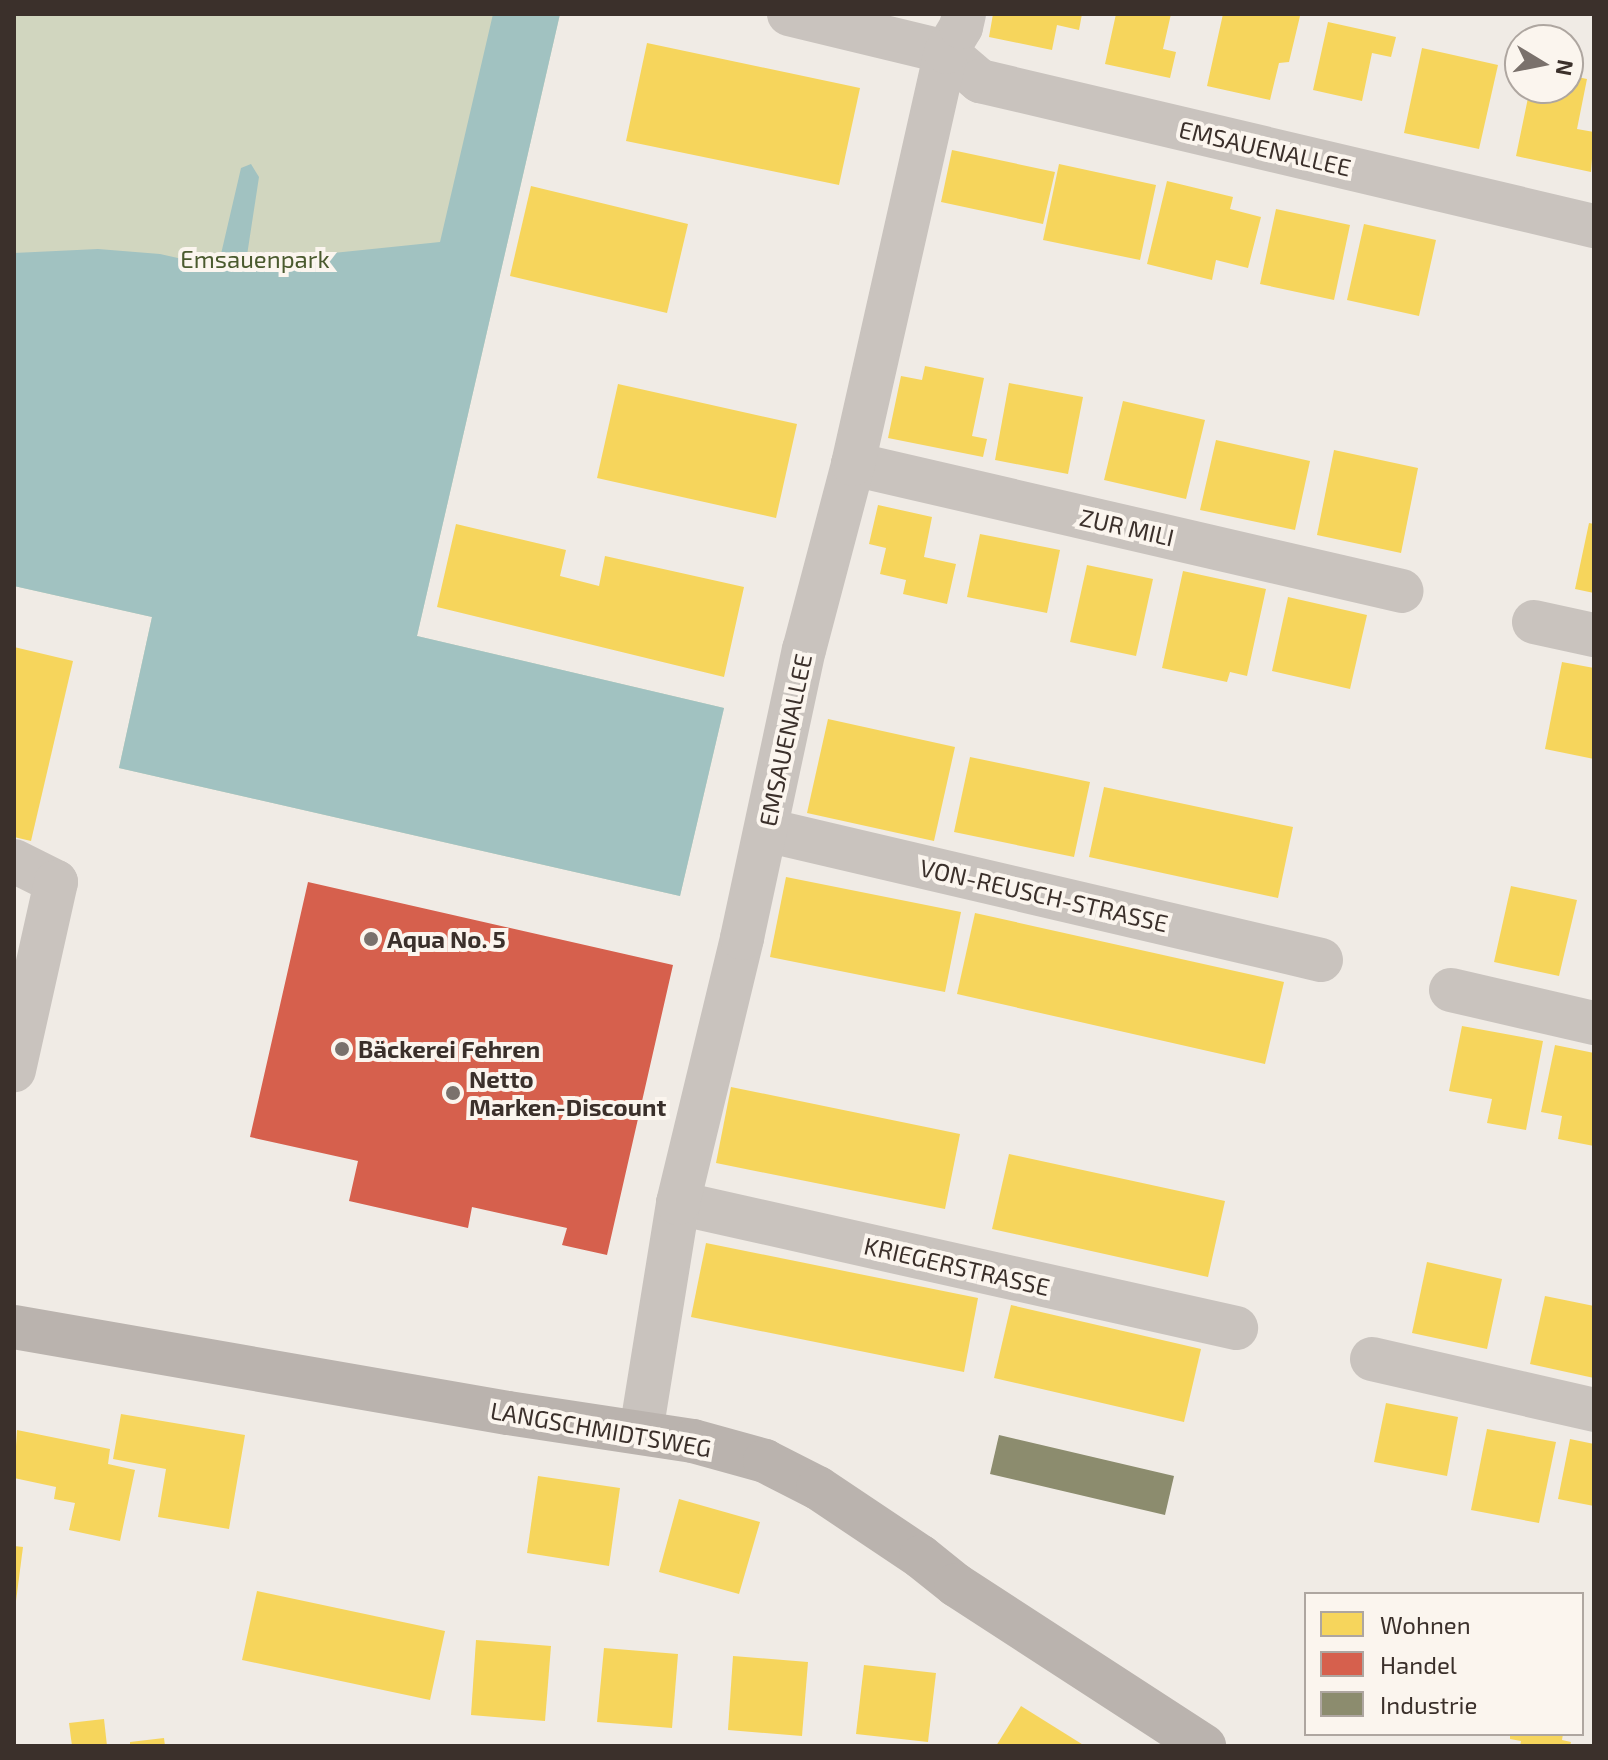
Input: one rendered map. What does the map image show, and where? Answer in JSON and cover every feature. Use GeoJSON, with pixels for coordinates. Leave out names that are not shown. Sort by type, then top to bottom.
{"type":"FeatureCollection","features":[{"type":"Feature","properties":{"kind":"street"},"geometry":{"type":"LineString","coordinates":[[789,14],[955,33]]}},
{"type":"Feature","properties":{"kind":"street","name":"EMSAUENALLEE"},"geometry":{"type":"LineString","coordinates":[[955,33],[980,81],[1594,226]]}},
{"type":"Feature","properties":{"kind":"street","name":"EMSAUENALLEE"},"geometry":{"type":"LineString","coordinates":[[641,1432],[678,1203],[766,830],[804,650],[853,464],[955,33]]}},
{"type":"Feature","properties":{"kind":"street","name":"ZUR MILI"},"geometry":{"type":"LineString","coordinates":[[853,464],[1402,591]]}},
{"type":"Feature","properties":{"kind":"street"},"geometry":{"type":"LineString","coordinates":[[1534,622],[1594,635]]}},
{"type":"Feature","properties":{"kind":"street","name":"VON-REUSCH-STRASSE"},"geometry":{"type":"LineString","coordinates":[[766,830],[1321,960]]}},
{"type":"Feature","properties":{"kind":"street"},"geometry":{"type":"LineString","coordinates":[[14,861],[56,882],[14,1070]]}},
{"type":"Feature","properties":{"kind":"street"},"geometry":{"type":"LineString","coordinates":[[1451,990],[1594,1023]]}},
{"type":"Feature","properties":{"kind":"street","name":"KRIEGERSTRASSE"},"geometry":{"type":"LineString","coordinates":[[678,1203],[1236,1328]]}},
{"type":"Feature","properties":{"kind":"street","name":"LANGSCHMIDTSWEG"},"geometry":{"type":"LineString","coordinates":[[14,1327],[508,1413],[693,1441],[765,1461],[818,1488],[921,1557],[956,1585],[1204,1746]]}},
{"type":"Feature","properties":{"kind":"street"},"geometry":{"type":"LineString","coordinates":[[1372,1359],[1594,1410]]}},
{"type":"Feature","properties":{"kind":"green space","name":"Emsauenpark"},"geometry":{"type":"Polygon","coordinates":[[[14,14],[560,14],[417,636],[724,708],[680,896],[119,768],[152,617],[14,586],[14,14]]]}},
{"type":"Feature","properties":{"kind":"water","name":"Emsauenpark"},"geometry":{"type":"Polygon","coordinates":[[[493,14],[560,14],[417,636],[724,708],[680,896],[119,768],[152,617],[14,586],[14,253],[98,249],[160,254],[218,267],[241,168],[251,164],[259,177],[246,262],[440,242],[493,14]]]}},
{"type":"Feature","properties":{"kind":"building: Wohnen"},"geometry":{"type":"Polygon","coordinates":[[[993,14],[1082,14],[1079,30],[1057,25],[1052,50],[989,37],[993,14]]]}},
{"type":"Feature","properties":{"kind":"building: Wohnen"},"geometry":{"type":"Polygon","coordinates":[[[1116,14],[1171,14],[1163,49],[1176,52],[1170,78],[1105,64],[1116,14]]]}},
{"type":"Feature","properties":{"kind":"building: Wohnen"},"geometry":{"type":"Polygon","coordinates":[[[1223,14],[1300,16],[1289,62],[1279,63],[1270,100],[1207,86],[1223,14]]]}},
{"type":"Feature","properties":{"kind":"building: Wohnen"},"geometry":{"type":"Polygon","coordinates":[[[1328,22],[1396,37],[1391,57],[1372,53],[1362,101],[1313,90],[1328,22]]]}},
{"type":"Feature","properties":{"kind":"building: Wohnen"},"geometry":{"type":"Polygon","coordinates":[[[647,43],[860,88],[839,185],[626,141],[647,43]]]}},
{"type":"Feature","properties":{"kind":"building: Wohnen"},"geometry":{"type":"Polygon","coordinates":[[[1422,48],[1498,65],[1479,149],[1404,133],[1422,48]]]}},
{"type":"Feature","properties":{"kind":"building: Wohnen"},"geometry":{"type":"Polygon","coordinates":[[[1527,104],[1582,104],[1577,129],[1594,132],[1591,172],[1516,156],[1527,104]]]}},
{"type":"Feature","properties":{"kind":"building: Wohnen"},"geometry":{"type":"Polygon","coordinates":[[[952,150],[1055,172],[1043,224],[941,202],[952,150]]]}},
{"type":"Feature","properties":{"kind":"building: Wohnen"},"geometry":{"type":"Polygon","coordinates":[[[1059,164],[1156,185],[1140,260],[1043,240],[1059,164]]]}},
{"type":"Feature","properties":{"kind":"building: Wohnen"},"geometry":{"type":"Polygon","coordinates":[[[1167,181],[1233,197],[1230,209],[1261,217],[1248,268],[1216,260],[1212,280],[1147,264],[1167,181]]]}},
{"type":"Feature","properties":{"kind":"building: Wohnen"},"geometry":{"type":"Polygon","coordinates":[[[531,186],[688,224],[667,313],[510,276],[531,186]]]}},
{"type":"Feature","properties":{"kind":"building: Wohnen"},"geometry":{"type":"Polygon","coordinates":[[[1276,209],[1350,225],[1334,300],[1260,284],[1276,209]]]}},
{"type":"Feature","properties":{"kind":"building: Wohnen"},"geometry":{"type":"Polygon","coordinates":[[[1364,224],[1436,240],[1419,316],[1347,300],[1364,224]]]}},
{"type":"Feature","properties":{"kind":"building: Wohnen"},"geometry":{"type":"Polygon","coordinates":[[[925,366],[984,378],[972,436],[987,439],[983,457],[888,438],[901,376],[922,380],[925,366]]]}},
{"type":"Feature","properties":{"kind":"building: Wohnen"},"geometry":{"type":"Polygon","coordinates":[[[1009,383],[1083,397],[1068,474],[995,460],[1009,383]]]}},
{"type":"Feature","properties":{"kind":"building: Wohnen"},"geometry":{"type":"Polygon","coordinates":[[[618,384],[797,424],[776,518],[597,478],[618,384]]]}},
{"type":"Feature","properties":{"kind":"building: Wohnen"},"geometry":{"type":"Polygon","coordinates":[[[1123,401],[1205,420],[1186,499],[1104,480],[1123,401]]]}},
{"type":"Feature","properties":{"kind":"building: Wohnen"},"geometry":{"type":"Polygon","coordinates":[[[1216,440],[1310,461],[1295,530],[1200,510],[1216,440]]]}},
{"type":"Feature","properties":{"kind":"building: Wohnen"},"geometry":{"type":"Polygon","coordinates":[[[1334,450],[1418,468],[1401,553],[1317,535],[1334,450]]]}},
{"type":"Feature","properties":{"kind":"building: Wohnen"},"geometry":{"type":"Polygon","coordinates":[[[878,505],[932,517],[924,557],[956,564],[947,604],[903,594],[906,580],[880,574],[886,548],[869,544],[878,505]]]}},
{"type":"Feature","properties":{"kind":"building: Wohnen"},"geometry":{"type":"Polygon","coordinates":[[[1589,523],[1594,524],[1594,593],[1575,589],[1589,523]]]}},
{"type":"Feature","properties":{"kind":"building: Wohnen"},"geometry":{"type":"Polygon","coordinates":[[[456,524],[566,550],[560,576],[599,586],[605,556],[744,587],[724,677],[437,607],[456,524]]]}},
{"type":"Feature","properties":{"kind":"building: Wohnen"},"geometry":{"type":"Polygon","coordinates":[[[980,534],[1060,550],[1047,613],[967,597],[980,534]]]}},
{"type":"Feature","properties":{"kind":"building: Wohnen"},"geometry":{"type":"Polygon","coordinates":[[[1087,565],[1153,579],[1136,656],[1070,642],[1087,565]]]}},
{"type":"Feature","properties":{"kind":"building: Wohnen"},"geometry":{"type":"Polygon","coordinates":[[[1183,571],[1266,589],[1247,676],[1230,672],[1227,682],[1162,668],[1183,571]]]}},
{"type":"Feature","properties":{"kind":"building: Wohnen"},"geometry":{"type":"Polygon","coordinates":[[[1288,597],[1367,615],[1350,689],[1272,671],[1288,597]]]}},
{"type":"Feature","properties":{"kind":"building: Wohnen"},"geometry":{"type":"Polygon","coordinates":[[[14,647],[73,661],[31,841],[14,837],[14,647]]]}},
{"type":"Feature","properties":{"kind":"building: Wohnen"},"geometry":{"type":"Polygon","coordinates":[[[1562,662],[1594,668],[1594,759],[1545,749],[1562,662]]]}},
{"type":"Feature","properties":{"kind":"building: Wohnen"},"geometry":{"type":"Polygon","coordinates":[[[828,719],[955,747],[934,841],[807,813],[828,719]]]}},
{"type":"Feature","properties":{"kind":"building: Wohnen"},"geometry":{"type":"Polygon","coordinates":[[[970,757],[1090,782],[1074,857],[954,832],[970,757]]]}},
{"type":"Feature","properties":{"kind":"building: Wohnen"},"geometry":{"type":"Polygon","coordinates":[[[1104,787],[1293,827],[1278,898],[1089,857],[1104,787]]]}},
{"type":"Feature","properties":{"kind":"building: Wohnen"},"geometry":{"type":"Polygon","coordinates":[[[786,877],[961,912],[945,992],[770,957],[786,877]]]}},
{"type":"Feature","properties":{"kind":"building: Wohnen"},"geometry":{"type":"Polygon","coordinates":[[[1511,886],[1577,900],[1559,976],[1494,962],[1511,886]]]}},
{"type":"Feature","properties":{"kind":"building: Wohnen"},"geometry":{"type":"Polygon","coordinates":[[[975,913],[1284,982],[1265,1064],[957,994],[975,913]]]}},
{"type":"Feature","properties":{"kind":"building: Wohnen"},"geometry":{"type":"Polygon","coordinates":[[[1462,1026],[1543,1041],[1526,1130],[1487,1123],[1492,1099],[1449,1091],[1462,1026]]]}},
{"type":"Feature","properties":{"kind":"building: Wohnen"},"geometry":{"type":"Polygon","coordinates":[[[1555,1045],[1594,1053],[1594,1146],[1558,1139],[1562,1116],[1541,1112],[1555,1045]]]}},
{"type":"Feature","properties":{"kind":"building: Wohnen"},"geometry":{"type":"Polygon","coordinates":[[[731,1087],[960,1134],[945,1209],[716,1163],[731,1087]]]}},
{"type":"Feature","properties":{"kind":"building: Wohnen"},"geometry":{"type":"Polygon","coordinates":[[[1009,1154],[1225,1201],[1208,1277],[992,1229],[1009,1154]]]}},
{"type":"Feature","properties":{"kind":"building: Wohnen"},"geometry":{"type":"Polygon","coordinates":[[[706,1243],[978,1298],[964,1372],[691,1317],[706,1243]]]}},
{"type":"Feature","properties":{"kind":"building: Wohnen"},"geometry":{"type":"Polygon","coordinates":[[[1427,1262],[1502,1279],[1487,1349],[1412,1333],[1427,1262]]]}},
{"type":"Feature","properties":{"kind":"building: Wohnen"},"geometry":{"type":"Polygon","coordinates":[[[1545,1296],[1594,1306],[1594,1378],[1530,1364],[1545,1296]]]}},
{"type":"Feature","properties":{"kind":"building: Wohnen"},"geometry":{"type":"Polygon","coordinates":[[[1011,1305],[1201,1349],[1184,1422],[994,1378],[1011,1305]]]}},
{"type":"Feature","properties":{"kind":"building: Wohnen"},"geometry":{"type":"Polygon","coordinates":[[[1386,1403],[1458,1417],[1447,1476],[1374,1462],[1386,1403]]]}},
{"type":"Feature","properties":{"kind":"building: Wohnen"},"geometry":{"type":"Polygon","coordinates":[[[121,1414],[245,1435],[229,1529],[158,1517],[166,1469],[113,1459],[121,1414]]]}},
{"type":"Feature","properties":{"kind":"building: Wohnen"},"geometry":{"type":"Polygon","coordinates":[[[1487,1429],[1556,1442],[1539,1523],[1471,1510],[1487,1429]]]}},
{"type":"Feature","properties":{"kind":"building: Wohnen"},"geometry":{"type":"Polygon","coordinates":[[[17,1430],[110,1449],[108,1464],[135,1470],[120,1541],[69,1530],[75,1503],[54,1499],[56,1487],[14,1478],[17,1430]]]}},
{"type":"Feature","properties":{"kind":"building: Wohnen"},"geometry":{"type":"Polygon","coordinates":[[[1570,1439],[1594,1444],[1594,1506],[1558,1499],[1570,1439]]]}},
{"type":"Feature","properties":{"kind":"building: Wohnen"},"geometry":{"type":"Polygon","coordinates":[[[538,1476],[620,1488],[609,1566],[527,1553],[538,1476]]]}},
{"type":"Feature","properties":{"kind":"building: Wohnen"},"geometry":{"type":"Polygon","coordinates":[[[679,1499],[760,1522],[739,1594],[659,1572],[679,1499]]]}},
{"type":"Feature","properties":{"kind":"building: Wohnen"},"geometry":{"type":"Polygon","coordinates":[[[14,1546],[23,1547],[16,1601],[14,1600],[14,1546]]]}},
{"type":"Feature","properties":{"kind":"building: Wohnen"},"geometry":{"type":"Polygon","coordinates":[[[257,1591],[445,1631],[430,1700],[242,1660],[257,1591]]]}},
{"type":"Feature","properties":{"kind":"building: Wohnen"},"geometry":{"type":"Polygon","coordinates":[[[476,1640],[551,1646],[545,1721],[471,1715],[476,1640]]]}},
{"type":"Feature","properties":{"kind":"building: Wohnen"},"geometry":{"type":"Polygon","coordinates":[[[604,1648],[678,1654],[672,1728],[597,1722],[604,1648]]]}},
{"type":"Feature","properties":{"kind":"building: Wohnen"},"geometry":{"type":"Polygon","coordinates":[[[733,1656],[808,1662],[802,1736],[728,1730],[733,1656]]]}},
{"type":"Feature","properties":{"kind":"building: Wohnen"},"geometry":{"type":"Polygon","coordinates":[[[864,1665],[936,1673],[928,1742],[856,1734],[864,1665]]]}},
{"type":"Feature","properties":{"kind":"building: Wohnen"},"geometry":{"type":"Polygon","coordinates":[[[1021,1706],[1085,1746],[996,1746],[1021,1706]]]}},
{"type":"Feature","properties":{"kind":"building: Wohnen"},"geometry":{"type":"Polygon","coordinates":[[[104,1719],[107,1746],[72,1746],[69,1723],[104,1719]]]}},
{"type":"Feature","properties":{"kind":"building: Wohnen"},"geometry":{"type":"Polygon","coordinates":[[[1510,1736],[1563,1736],[1562,1740],[1571,1742],[1570,1746],[1520,1746],[1521,1741],[1510,1739],[1510,1736]]]}},
{"type":"Feature","properties":{"kind":"building: Wohnen"},"geometry":{"type":"Polygon","coordinates":[[[164,1738],[165,1746],[130,1746],[130,1742],[164,1738]]]}},
{"type":"Feature","properties":{"kind":"building: Handel"},"geometry":{"type":"Polygon","coordinates":[[[308,882],[673,965],[607,1255],[562,1245],[567,1228],[472,1207],[468,1228],[349,1201],[358,1161],[250,1137],[308,882]]]}},
{"type":"Feature","properties":{"kind":"building: Industrie"},"geometry":{"type":"Polygon","coordinates":[[[999,1435],[1174,1476],[1165,1515],[990,1474],[999,1435]]]}},
{"type":"Feature","properties":{"kind":"place","name":"Aqua No. 5"},"geometry":{"type":"Point","coordinates":[371,939]}},
{"type":"Feature","properties":{"kind":"place","name":"Bäckerei Fehren"},"geometry":{"type":"Point","coordinates":[342,1049]}},
{"type":"Feature","properties":{"kind":"place","name":"Netto Marken-Discount"},"geometry":{"type":"Point","coordinates":[453,1093]}}]}
